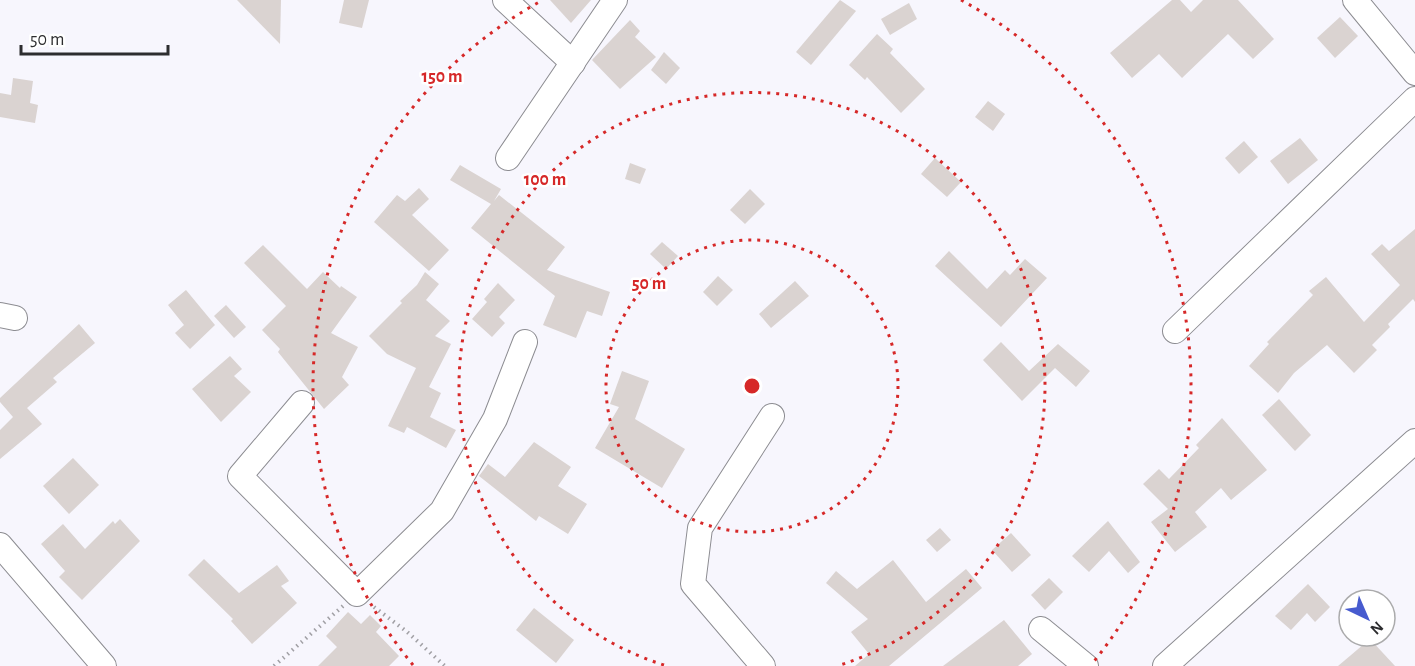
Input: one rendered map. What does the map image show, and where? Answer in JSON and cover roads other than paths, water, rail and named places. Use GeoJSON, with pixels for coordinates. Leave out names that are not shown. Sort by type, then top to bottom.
{"type":"FeatureCollection","features":[{"type":"Feature","properties":{"kind":"street"},"geometry":{"type":"LineString","coordinates":[[505,0],[573,63]]}},
{"type":"Feature","properties":{"kind":"street"},"geometry":{"type":"LineString","coordinates":[[508,158],[615,0]]}},
{"type":"Feature","properties":{"kind":"street"},"geometry":{"type":"LineString","coordinates":[[1355,0],[1415,73]]}},
{"type":"Feature","properties":{"kind":"street"},"geometry":{"type":"LineString","coordinates":[[1175,331],[1415,99]]}},
{"type":"Feature","properties":{"kind":"street"},"geometry":{"type":"LineString","coordinates":[[302,403],[240,476],[357,594],[442,511],[495,419],[525,342]]}},
{"type":"Feature","properties":{"kind":"street"},"geometry":{"type":"LineString","coordinates":[[763,666],[693,584],[700,528],[772,416]]}},
{"type":"Feature","properties":{"kind":"street"},"geometry":{"type":"LineString","coordinates":[[1165,666],[1415,441]]}},
{"type":"Feature","properties":{"kind":"street"},"geometry":{"type":"LineString","coordinates":[[0,545],[104,666]]}},
{"type":"Feature","properties":{"kind":"street"},"geometry":{"type":"LineString","coordinates":[[1041,629],[1086,666]]}}]}
